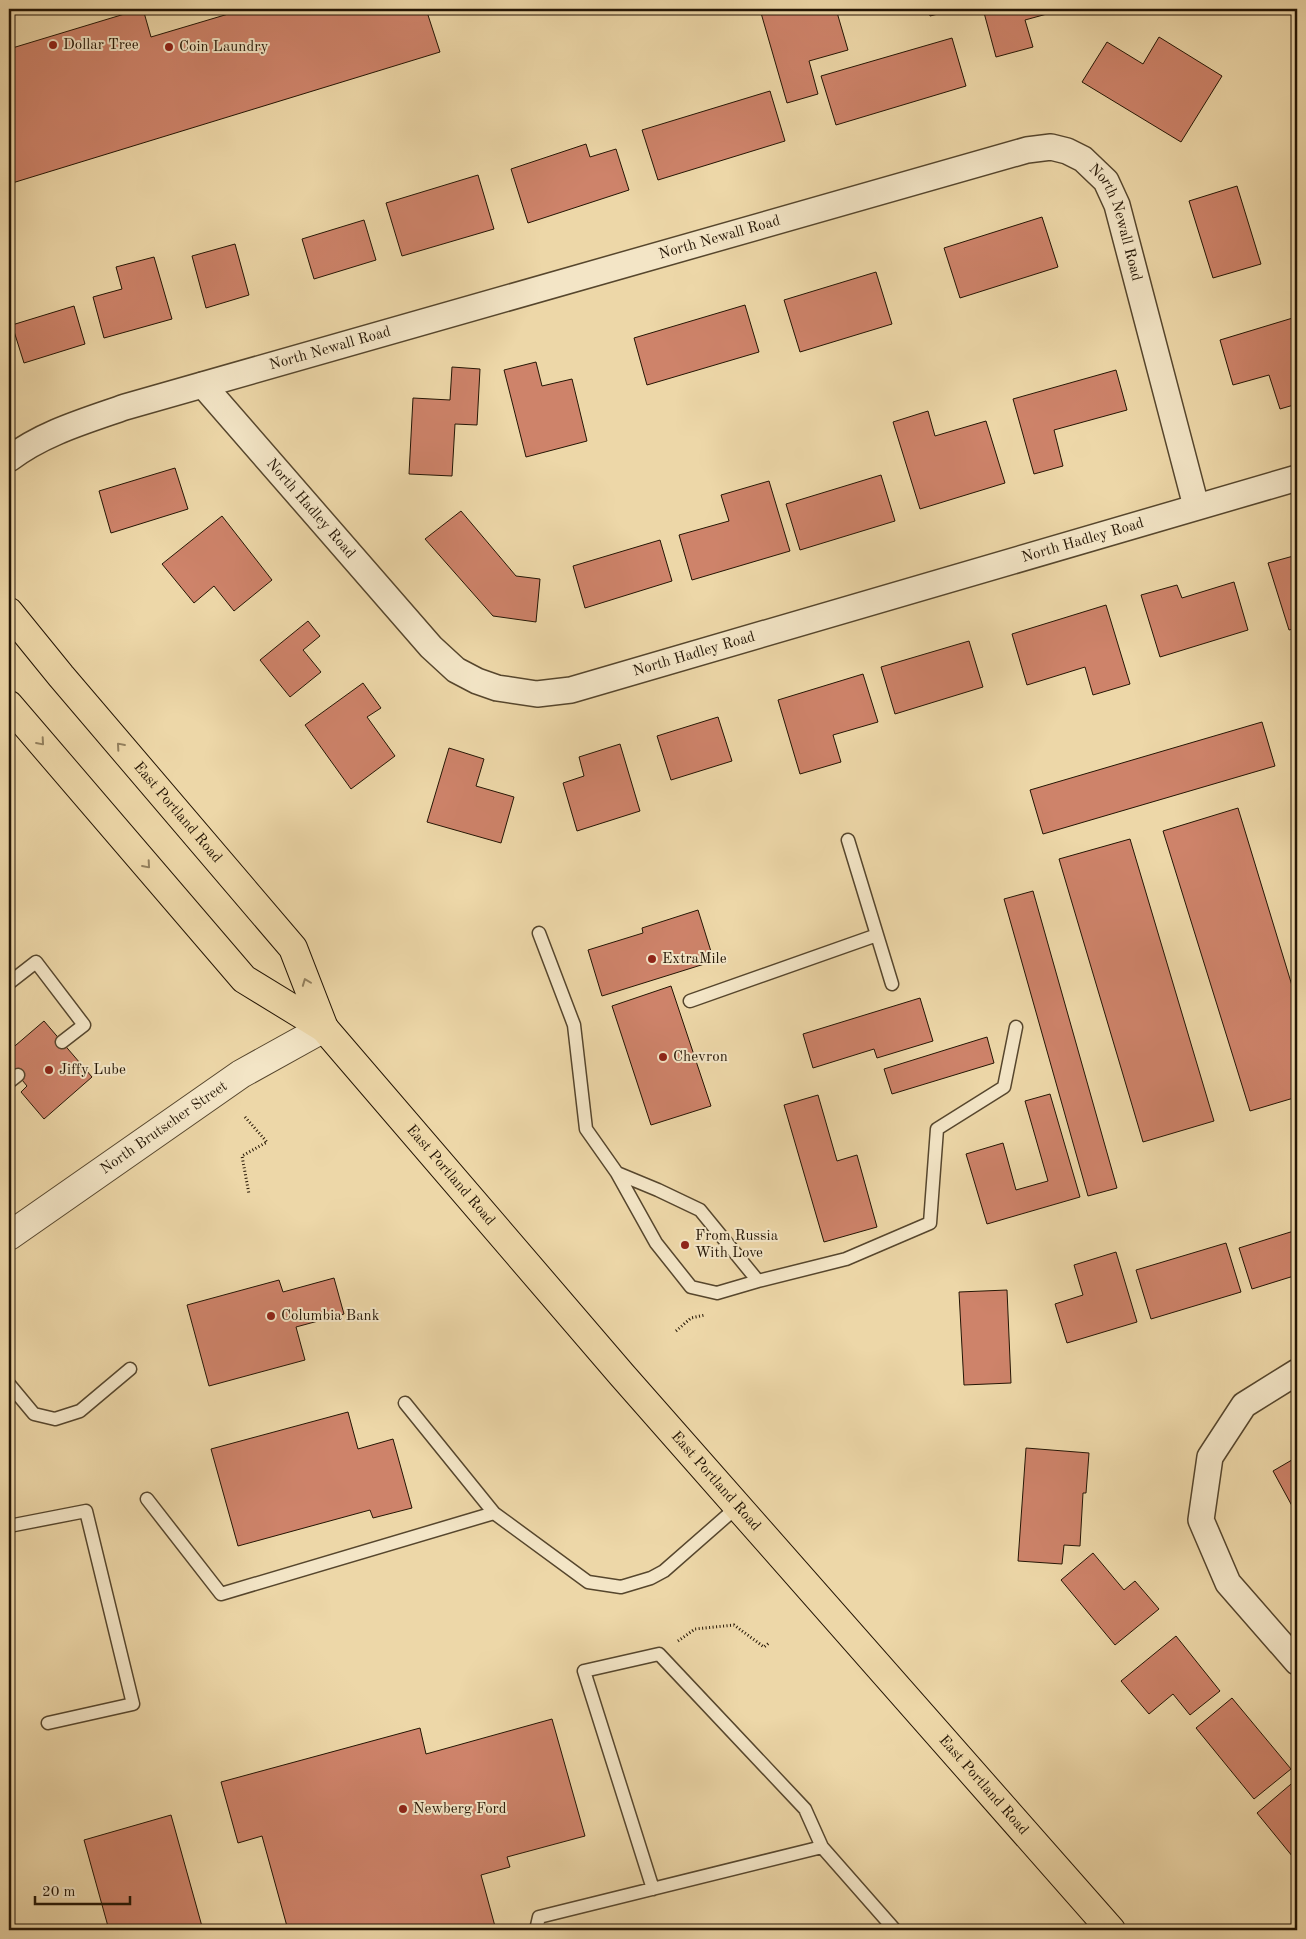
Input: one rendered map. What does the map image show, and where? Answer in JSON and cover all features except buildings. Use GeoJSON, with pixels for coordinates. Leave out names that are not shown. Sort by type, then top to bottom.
{"type":"FeatureCollection","features":[{"type":"Feature","properties":{"kind":"highway","name":"East Portland Road"},"geometry":{"type":"LineString","coordinates":[[9,612],[60,676],[293,948],[324,1028]]}},
{"type":"Feature","properties":{"kind":"highway","name":"East Portland Road"},"geometry":{"type":"LineString","coordinates":[[9,705],[244,979],[324,1028],[738,1507],[1106,1928]]}},
{"type":"Feature","properties":{"kind":"street","name":"North Newall Road"},"geometry":{"type":"LineString","coordinates":[[9,459],[24,447],[74,424],[125,407],[1027,150],[1051,147],[1067,151],[1083,159],[1106,181],[1117,205],[1196,506]]}},
{"type":"Feature","properties":{"kind":"street","name":"North Hadley Road"},"geometry":{"type":"LineString","coordinates":[[203,385],[431,647],[456,670],[484,683],[516,692],[537,694],[571,690],[1297,478]]}},
{"type":"Feature","properties":{"kind":"street","name":"North Brutscher Street"},"geometry":{"type":"LineString","coordinates":[[9,1236],[242,1074],[324,1028]]}},
{"type":"Feature","properties":{"kind":"street"},"geometry":{"type":"LineString","coordinates":[[1297,1372],[1244,1405],[1210,1457],[1201,1520],[1228,1583],[1297,1662]]}},
{"type":"Feature","properties":{"kind":"lane"},"geometry":{"type":"LineString","coordinates":[[848,840],[892,984]]}},
{"type":"Feature","properties":{"kind":"lane"},"geometry":{"type":"LineString","coordinates":[[539,933],[574,1026],[586,1129],[617,1173],[656,1243],[691,1287],[717,1293],[846,1259],[930,1223],[938,1129],[1004,1087],[1016,1027]]}},
{"type":"Feature","properties":{"kind":"lane"},"geometry":{"type":"LineString","coordinates":[[690,1000],[877,935]]}},
{"type":"Feature","properties":{"kind":"lane"},"geometry":{"type":"LineString","coordinates":[[9,983],[36,962],[84,1025],[62,1042]]}},
{"type":"Feature","properties":{"kind":"lane"},"geometry":{"type":"LineString","coordinates":[[617,1173],[700,1210],[758,1281]]}},
{"type":"Feature","properties":{"kind":"lane"},"geometry":{"type":"LineString","coordinates":[[9,1384],[34,1414],[55,1419],[80,1411],[130,1369]]}},
{"type":"Feature","properties":{"kind":"lane"},"geometry":{"type":"LineString","coordinates":[[405,1403],[494,1513],[588,1582],[621,1587],[650,1578],[664,1571],[738,1507]]}},
{"type":"Feature","properties":{"kind":"lane"},"geometry":{"type":"LineString","coordinates":[[147,1499],[222,1594],[494,1513]]}},
{"type":"Feature","properties":{"kind":"lane"},"geometry":{"type":"LineString","coordinates":[[9,1526],[86,1511],[133,1704],[48,1723]]}},
{"type":"Feature","properties":{"kind":"lane"},"geometry":{"type":"LineString","coordinates":[[653,1889],[584,1671],[659,1654],[805,1809],[822,1847],[895,1930]]}},
{"type":"Feature","properties":{"kind":"lane"},"geometry":{"type":"LineString","coordinates":[[536,1930],[539,1917],[822,1847]]}},
{"type":"Feature","properties":{"kind":"path"},"geometry":{"type":"LineString","coordinates":[[245,1116],[267,1142],[242,1156],[249,1194]]}},
{"type":"Feature","properties":{"kind":"path"},"geometry":{"type":"LineString","coordinates":[[676,1331],[691,1318],[709,1314]]}},
{"type":"Feature","properties":{"kind":"path"},"geometry":{"type":"LineString","coordinates":[[659,1654],[696,1629],[734,1625],[764,1647],[769,1643]]}},
{"type":"Feature","properties":{"kind":"place","name":"Dollar Tree"},"geometry":{"type":"Point","coordinates":[53,45]}},
{"type":"Feature","properties":{"kind":"place","name":"Coin Laundry"},"geometry":{"type":"Point","coordinates":[169,47]}},
{"type":"Feature","properties":{"kind":"place","name":"ExtraMile"},"geometry":{"type":"Point","coordinates":[652,959]}},
{"type":"Feature","properties":{"kind":"place","name":"Chevron"},"geometry":{"type":"Point","coordinates":[663,1057]}},
{"type":"Feature","properties":{"kind":"place","name":"Jiffy Lube"},"geometry":{"type":"Point","coordinates":[49,1070]}},
{"type":"Feature","properties":{"kind":"place","name":"From Russia With Love"},"geometry":{"type":"Point","coordinates":[685,1245]}},
{"type":"Feature","properties":{"kind":"place","name":"Columbia Bank"},"geometry":{"type":"Point","coordinates":[271,1316]}},
{"type":"Feature","properties":{"kind":"place","name":"Newberg Ford"},"geometry":{"type":"Point","coordinates":[403,1809]}}]}
